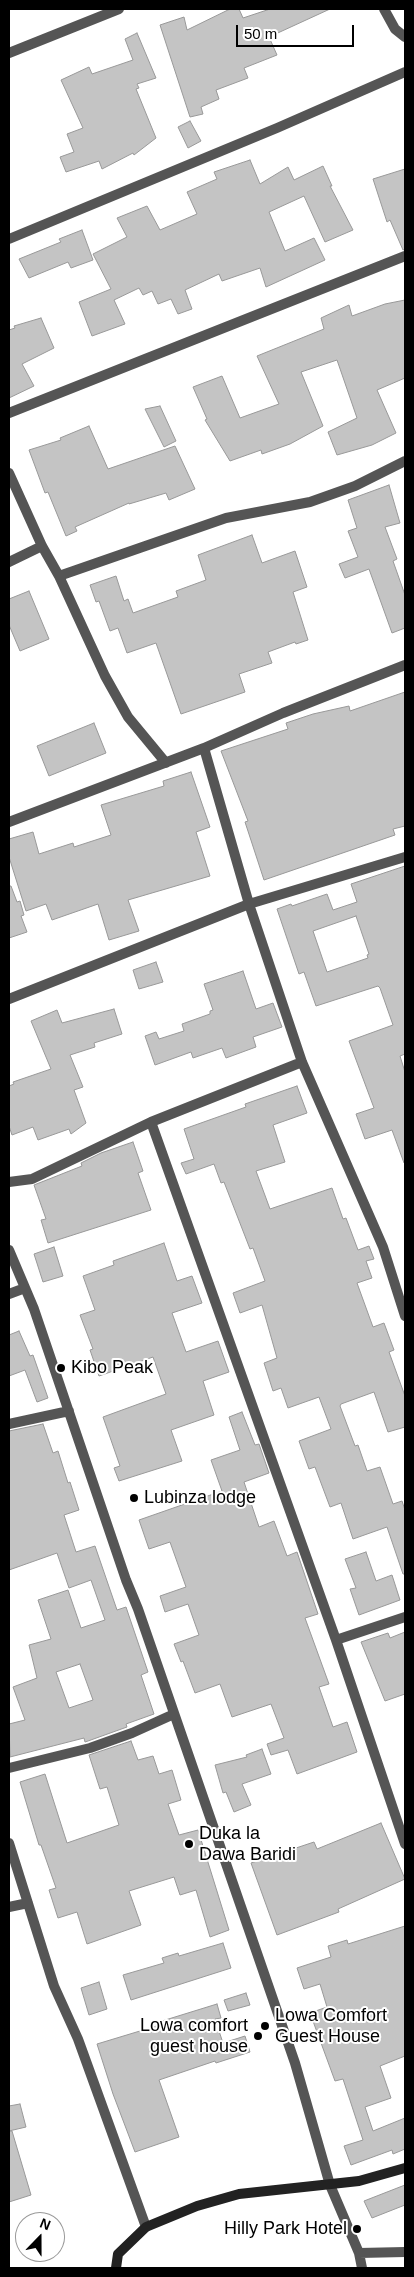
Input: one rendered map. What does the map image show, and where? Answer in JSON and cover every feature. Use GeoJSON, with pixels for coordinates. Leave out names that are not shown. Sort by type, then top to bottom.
{"type":"FeatureCollection","features":[{"type":"Feature","properties":{"kind":"street"},"geometry":{"type":"LineString","coordinates":[[9,53],[118,9]]}},
{"type":"Feature","properties":{"kind":"street"},"geometry":{"type":"LineString","coordinates":[[384,9],[395,29],[405,37]]}},
{"type":"Feature","properties":{"kind":"street"},"geometry":{"type":"LineString","coordinates":[[9,239],[277,128],[405,72]]}},
{"type":"Feature","properties":{"kind":"street"},"geometry":{"type":"LineString","coordinates":[[9,413],[405,256]]}},
{"type":"Feature","properties":{"kind":"street"},"geometry":{"type":"LineString","coordinates":[[59,576],[226,518],[310,502],[355,486],[405,461]]}},
{"type":"Feature","properties":{"kind":"street"},"geometry":{"type":"LineString","coordinates":[[9,473],[42,546],[59,576],[128,718],[166,764]]}},
{"type":"Feature","properties":{"kind":"street"},"geometry":{"type":"LineString","coordinates":[[9,562],[42,546]]}},
{"type":"Feature","properties":{"kind":"street"},"geometry":{"type":"LineString","coordinates":[[9,822],[166,764],[283,713],[405,665]]}},
{"type":"Feature","properties":{"kind":"street"},"geometry":{"type":"LineString","coordinates":[[204,748],[249,904],[302,1062],[383,1247],[405,1316]]}},
{"type":"Feature","properties":{"kind":"street"},"geometry":{"type":"LineString","coordinates":[[9,999],[249,904],[405,857]]}},
{"type":"Feature","properties":{"kind":"street"},"geometry":{"type":"LineString","coordinates":[[9,1182],[32,1179],[150,1122],[302,1062]]}},
{"type":"Feature","properties":{"kind":"street"},"geometry":{"type":"LineString","coordinates":[[150,1122],[336,1640],[405,1844]]}},
{"type":"Feature","properties":{"kind":"street"},"geometry":{"type":"LineString","coordinates":[[9,1250],[25,1288],[69,1411],[295,2063],[330,2185],[359,2253],[362,2268]]}},
{"type":"Feature","properties":{"kind":"street"},"geometry":{"type":"LineString","coordinates":[[9,1294],[25,1288]]}},
{"type":"Feature","properties":{"kind":"street"},"geometry":{"type":"LineString","coordinates":[[9,1424],[69,1411]]}},
{"type":"Feature","properties":{"kind":"street"},"geometry":{"type":"LineString","coordinates":[[336,1640],[405,1617]]}},
{"type":"Feature","properties":{"kind":"street"},"geometry":{"type":"LineString","coordinates":[[9,1768],[90,1748],[174,1714]]}},
{"type":"Feature","properties":{"kind":"street"},"geometry":{"type":"LineString","coordinates":[[9,1843],[54,1986],[78,2039],[146,2227]]}},
{"type":"Feature","properties":{"kind":"street"},"geometry":{"type":"LineString","coordinates":[[9,1907],[28,1903]]}},
{"type":"Feature","properties":{"kind":"street"},"geometry":{"type":"LineString","coordinates":[[116,2268],[118,2254],[146,2227],[197,2206],[239,2194],[359,2181],[405,2168]]}},
{"type":"Feature","properties":{"kind":"street"},"geometry":{"type":"LineString","coordinates":[[359,2253],[405,2252]]}},
{"type":"Feature","properties":{"kind":"building"},"geometry":{"type":"Polygon","coordinates":[[[230,9],[239,9],[243,18],[270,9],[330,9],[269,37],[277,55],[244,68],[248,78],[216,90],[219,99],[201,107],[203,114],[190,117],[160,25],[184,17],[187,30],[230,9]]]}},
{"type":"Feature","properties":{"kind":"building"},"geometry":{"type":"Polygon","coordinates":[[[137,33],[156,78],[137,84],[139,88],[136,89],[156,138],[134,155],[133,153],[102,169],[99,161],[66,172],[60,157],[74,152],[67,134],[83,128],[61,80],[89,67],[92,74],[133,60],[125,39],[137,33]]]}},
{"type":"Feature","properties":{"kind":"building"},"geometry":{"type":"Polygon","coordinates":[[[190,121],[201,141],[188,148],[178,127],[190,121]]]}},
{"type":"Feature","properties":{"kind":"building"},"geometry":{"type":"Polygon","coordinates":[[[250,160],[260,184],[288,167],[294,180],[323,166],[332,186],[330,186],[353,230],[325,242],[304,196],[269,212],[285,251],[314,238],[325,260],[266,287],[260,268],[222,281],[219,274],[185,290],[192,309],[178,314],[171,299],[158,304],[152,291],[143,295],[139,288],[114,300],[125,324],[92,336],[79,302],[111,289],[93,254],[127,237],[117,218],[147,206],[160,230],[197,214],[187,192],[217,179],[214,172],[250,160]]]}},
{"type":"Feature","properties":{"kind":"building"},"geometry":{"type":"Polygon","coordinates":[[[405,169],[405,249],[403,250],[390,220],[387,222],[373,179],[405,169]]]}},
{"type":"Feature","properties":{"kind":"building"},"geometry":{"type":"Polygon","coordinates":[[[82,230],[93,260],[71,268],[68,262],[29,278],[19,259],[61,242],[59,239],[82,230]]]}},
{"type":"Feature","properties":{"kind":"building"},"geometry":{"type":"Polygon","coordinates":[[[405,300],[405,378],[377,390],[396,433],[372,445],[337,455],[328,432],[357,418],[337,360],[301,372],[323,426],[290,444],[262,454],[261,450],[230,461],[205,420],[207,419],[193,387],[222,376],[240,418],[279,404],[257,356],[324,329],[321,318],[349,305],[352,316],[385,304],[405,300]]]}},
{"type":"Feature","properties":{"kind":"building"},"geometry":{"type":"Polygon","coordinates":[[[41,318],[54,348],[22,364],[34,386],[9,398],[9,330],[15,328],[14,326],[41,318]]]}},
{"type":"Feature","properties":{"kind":"building"},"geometry":{"type":"Polygon","coordinates":[[[160,406],[176,441],[164,447],[145,409],[160,406]]]}},
{"type":"Feature","properties":{"kind":"building"},"geometry":{"type":"Polygon","coordinates":[[[89,426],[108,469],[175,446],[195,489],[169,500],[166,493],[129,503],[75,527],[77,531],[66,536],[48,492],[45,493],[29,450],[61,440],[60,438],[89,426]]]}},
{"type":"Feature","properties":{"kind":"building"},"geometry":{"type":"Polygon","coordinates":[[[389,485],[400,523],[385,527],[397,559],[393,561],[405,595],[405,628],[392,633],[369,569],[345,578],[339,564],[358,557],[348,531],[357,528],[348,500],[389,485]]]}},
{"type":"Feature","properties":{"kind":"building"},"geometry":{"type":"Polygon","coordinates":[[[252,535],[262,563],[295,551],[307,587],[293,592],[308,640],[296,644],[295,642],[268,652],[272,663],[239,674],[245,692],[181,714],[156,643],[127,653],[118,628],[110,631],[99,601],[96,602],[90,585],[116,576],[124,601],[128,599],[133,613],[178,597],[176,591],[206,580],[198,555],[252,535]]]}},
{"type":"Feature","properties":{"kind":"building"},"geometry":{"type":"Polygon","coordinates":[[[29,591],[49,639],[20,651],[9,625],[9,599],[29,591]]]}},
{"type":"Feature","properties":{"kind":"building"},"geometry":{"type":"Polygon","coordinates":[[[405,692],[405,826],[393,829],[395,835],[264,880],[245,822],[248,821],[221,751],[288,729],[286,723],[313,714],[349,706],[350,711],[405,692]]]}},
{"type":"Feature","properties":{"kind":"building"},"geometry":{"type":"Polygon","coordinates":[[[94,723],[106,753],[49,776],[37,746],[94,723]]]}},
{"type":"Feature","properties":{"kind":"building"},"geometry":{"type":"Polygon","coordinates":[[[191,772],[210,827],[196,832],[210,876],[128,900],[139,931],[109,940],[98,904],[52,920],[46,904],[26,911],[9,857],[9,839],[33,832],[39,854],[73,843],[74,847],[111,835],[101,805],[164,786],[163,781],[191,772]]]}},
{"type":"Feature","properties":{"kind":"building"},"geometry":{"type":"Polygon","coordinates":[[[405,866],[405,1054],[400,1056],[405,1072],[405,1163],[392,1130],[365,1139],[356,1114],[374,1108],[349,1041],[393,1025],[380,988],[378,986],[316,1006],[304,972],[299,974],[277,909],[327,894],[333,910],[357,902],[351,884],[405,866]],[[356,916],[313,931],[327,972],[368,958],[367,955],[369,954],[356,916]]]}},
{"type":"Feature","properties":{"kind":"building"},"geometry":{"type":"Polygon","coordinates":[[[9,886],[11,886],[17,902],[20,901],[24,915],[21,916],[27,932],[9,938],[9,886]]]}},
{"type":"Feature","properties":{"kind":"building"},"geometry":{"type":"Polygon","coordinates":[[[156,962],[163,982],[139,989],[133,970],[156,962]]]}},
{"type":"Feature","properties":{"kind":"building"},"geometry":{"type":"Polygon","coordinates":[[[243,971],[256,1009],[273,1003],[282,1027],[253,1037],[256,1047],[226,1058],[222,1048],[193,1058],[191,1052],[155,1065],[145,1036],[156,1032],[159,1039],[184,1031],[182,1024],[210,1014],[210,1011],[213,1010],[204,984],[243,971]]]}},
{"type":"Feature","properties":{"kind":"building"},"geometry":{"type":"Polygon","coordinates":[[[114,1009],[122,1034],[94,1043],[95,1047],[70,1055],[83,1087],[74,1090],[86,1123],[71,1134],[69,1129],[38,1140],[33,1127],[12,1135],[9,1126],[9,1086],[14,1084],[13,1082],[51,1069],[31,1021],[57,1010],[62,1023],[114,1009]]]}},
{"type":"Feature","properties":{"kind":"building"},"geometry":{"type":"Polygon","coordinates":[[[297,1086],[307,1113],[273,1125],[285,1162],[256,1171],[270,1209],[332,1188],[343,1219],[346,1218],[358,1250],[369,1246],[374,1259],[366,1261],[372,1278],[357,1283],[373,1327],[384,1323],[394,1350],[389,1352],[405,1396],[405,1427],[388,1432],[374,1392],[340,1406],[355,1446],[358,1445],[367,1471],[380,1467],[393,1504],[402,1501],[405,1510],[405,1574],[403,1574],[387,1527],[353,1539],[341,1503],[330,1507],[315,1467],[309,1469],[299,1441],[331,1429],[319,1397],[288,1408],[281,1388],[273,1391],[264,1363],[277,1358],[262,1305],[240,1313],[233,1293],[265,1281],[253,1248],[250,1249],[224,1182],[221,1183],[214,1164],[186,1174],[181,1163],[194,1159],[184,1129],[246,1107],[245,1104],[297,1086]]]}},
{"type":"Feature","properties":{"kind":"building"},"geometry":{"type":"Polygon","coordinates":[[[133,1142],[143,1171],[138,1173],[151,1210],[48,1243],[41,1220],[46,1219],[34,1185],[82,1166],[81,1163],[101,1153],[133,1142]]]}},
{"type":"Feature","properties":{"kind":"building"},"geometry":{"type":"Polygon","coordinates":[[[164,1243],[177,1281],[192,1276],[202,1303],[172,1313],[186,1352],[218,1341],[229,1372],[203,1381],[214,1415],[171,1430],[182,1461],[119,1481],[114,1468],[120,1466],[103,1417],[166,1394],[153,1357],[99,1376],[90,1350],[93,1349],[80,1315],[95,1310],[83,1276],[114,1265],[113,1261],[164,1243]]]}},
{"type":"Feature","properties":{"kind":"building"},"geometry":{"type":"Polygon","coordinates":[[[54,1247],[63,1276],[43,1282],[34,1254],[54,1247]]]}},
{"type":"Feature","properties":{"kind":"building"},"geometry":{"type":"Polygon","coordinates":[[[19,1331],[30,1356],[33,1355],[48,1398],[37,1402],[25,1370],[9,1376],[9,1335],[19,1331]]]}},
{"type":"Feature","properties":{"kind":"building"},"geometry":{"type":"Polygon","coordinates":[[[242,1412],[255,1445],[259,1444],[269,1473],[244,1482],[259,1527],[274,1521],[287,1556],[297,1552],[318,1614],[305,1618],[329,1684],[319,1687],[333,1727],[347,1722],[357,1752],[297,1774],[288,1750],[271,1755],[267,1744],[284,1738],[271,1704],[232,1717],[220,1684],[195,1693],[183,1661],[181,1662],[174,1644],[199,1635],[188,1604],[165,1612],[160,1596],[186,1587],[170,1542],[149,1549],[139,1520],[222,1491],[211,1460],[240,1450],[229,1417],[242,1412]]]}},
{"type":"Feature","properties":{"kind":"building"},"geometry":{"type":"Polygon","coordinates":[[[43,1424],[53,1453],[58,1451],[79,1510],[64,1515],[76,1552],[95,1546],[117,1610],[126,1607],[148,1672],[141,1675],[154,1714],[126,1724],[127,1727],[85,1742],[84,1738],[10,1757],[9,1724],[25,1720],[13,1687],[37,1678],[29,1645],[51,1639],[38,1600],[68,1590],[81,1628],[105,1620],[91,1580],[69,1588],[57,1553],[9,1570],[9,1431],[43,1424]],[[80,1664],[56,1672],[69,1708],[93,1700],[80,1664]]]}},
{"type":"Feature","properties":{"kind":"building"},"geometry":{"type":"Polygon","coordinates":[[[366,1552],[376,1581],[392,1575],[400,1600],[359,1615],[350,1589],[356,1588],[345,1559],[366,1552]]]}},
{"type":"Feature","properties":{"kind":"building"},"geometry":{"type":"Polygon","coordinates":[[[405,1632],[405,1694],[385,1701],[361,1642],[388,1633],[390,1638],[405,1632]]]}},
{"type":"Feature","properties":{"kind":"building"},"geometry":{"type":"Polygon","coordinates":[[[131,1741],[138,1760],[153,1756],[159,1774],[172,1770],[181,1800],[168,1804],[179,1835],[198,1830],[229,1930],[210,1937],[196,1890],[180,1895],[174,1877],[129,1891],[141,1925],[87,1944],[77,1912],[58,1918],[49,1890],[56,1888],[41,1845],[39,1845],[20,1782],[45,1774],[67,1843],[119,1825],[107,1787],[100,1789],[89,1755],[131,1741]]]}},
{"type":"Feature","properties":{"kind":"building"},"geometry":{"type":"Polygon","coordinates":[[[262,1749],[271,1774],[242,1784],[251,1805],[234,1812],[226,1792],[223,1793],[215,1765],[247,1757],[246,1755],[262,1749]]]}},
{"type":"Feature","properties":{"kind":"building"},"geometry":{"type":"Polygon","coordinates":[[[381,1823],[405,1879],[338,1909],[339,1912],[277,1935],[251,1863],[314,1842],[317,1849],[381,1823]]]}},
{"type":"Feature","properties":{"kind":"building"},"geometry":{"type":"Polygon","coordinates":[[[405,1926],[405,2056],[380,2066],[391,2098],[365,2107],[373,2131],[405,2118],[405,2149],[393,2154],[392,2150],[351,2165],[344,2146],[363,2140],[343,2079],[335,2081],[310,2013],[327,2007],[320,1984],[304,1989],[297,1968],[331,1957],[328,1946],[347,1940],[348,1944],[405,1926]]]}},
{"type":"Feature","properties":{"kind":"building"},"geometry":{"type":"Polygon","coordinates":[[[223,1943],[231,1968],[131,2000],[123,1975],[164,1963],[162,1958],[178,1953],[179,1956],[223,1943]]]}},
{"type":"Feature","properties":{"kind":"building"},"geometry":{"type":"Polygon","coordinates":[[[99,1982],[107,2009],[89,2015],[81,1988],[99,1982]]]}},
{"type":"Feature","properties":{"kind":"building"},"geometry":{"type":"Polygon","coordinates":[[[246,1993],[250,2005],[228,2011],[224,2000],[246,1993]]]}},
{"type":"Feature","properties":{"kind":"building"},"geometry":{"type":"Polygon","coordinates":[[[217,2004],[221,2018],[215,2019],[223,2043],[245,2036],[250,2052],[216,2063],[215,2061],[159,2080],[179,2137],[135,2152],[113,2094],[97,2044],[163,2024],[162,2021],[217,2004]]]}},
{"type":"Feature","properties":{"kind":"building"},"geometry":{"type":"Polygon","coordinates":[[[20,2104],[26,2127],[9,2131],[9,2106],[20,2104]]]}},
{"type":"Feature","properties":{"kind":"building"},"geometry":{"type":"Polygon","coordinates":[[[9,2131],[12,2131],[31,2195],[9,2202],[9,2131]]]}},
{"type":"Feature","properties":{"kind":"building"},"geometry":{"type":"Polygon","coordinates":[[[405,2185],[405,2205],[372,2218],[364,2201],[405,2185]]]}},
{"type":"Feature","properties":{"kind":"place","name":"Kibo Peak"},"geometry":{"type":"Point","coordinates":[61,1368]}},
{"type":"Feature","properties":{"kind":"place","name":"Lubinza lodge"},"geometry":{"type":"Point","coordinates":[134,1498]}},
{"type":"Feature","properties":{"kind":"place","name":"Duka la Dawa Baridi"},"geometry":{"type":"Point","coordinates":[189,1844]}},
{"type":"Feature","properties":{"kind":"place","name":"Lowa Comfort Guest House"},"geometry":{"type":"Point","coordinates":[265,2026]}},
{"type":"Feature","properties":{"kind":"place","name":"Lowa comfort guest house"},"geometry":{"type":"Point","coordinates":[258,2036]}},
{"type":"Feature","properties":{"kind":"place","name":"Hilly Park Hotel"},"geometry":{"type":"Point","coordinates":[357,2229]}}]}
